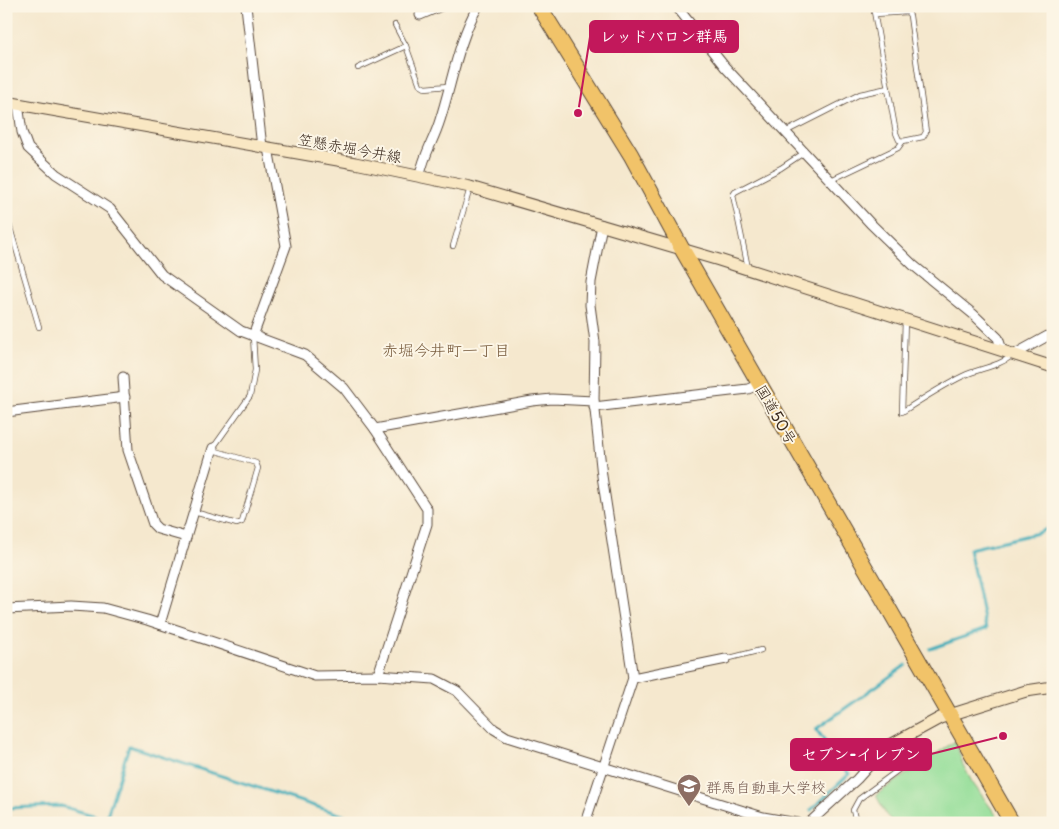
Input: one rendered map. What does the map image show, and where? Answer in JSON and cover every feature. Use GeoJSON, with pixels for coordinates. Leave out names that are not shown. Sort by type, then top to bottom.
{"type":"FeatureCollection","features":[{"type":"Feature","properties":{"kind":"highway","name":"国道50号"},"geometry":{"type":"LineString","coordinates":[[539,6],[631,155],[682,249],[1012,823]]}},
{"type":"Feature","properties":{"kind":"main road","name":"笠懸赤堀今井線"},"geometry":{"type":"LineString","coordinates":[[12,103],[420,175],[470,186],[682,249],[1053,366]]}},
{"type":"Feature","properties":{"kind":"main road"},"geometry":{"type":"LineString","coordinates":[[885,748],[900,739],[951,716],[1026,691],[1053,687]]}},
{"type":"Feature","properties":{"kind":"street"},"geometry":{"type":"LineString","coordinates":[[246,6],[265,147],[286,246],[253,336]]}},
{"type":"Feature","properties":{"kind":"street"},"geometry":{"type":"LineString","coordinates":[[419,12],[441,6]]}},
{"type":"Feature","properties":{"kind":"street"},"geometry":{"type":"LineString","coordinates":[[420,175],[429,143],[440,119],[448,86],[478,6]]}},
{"type":"Feature","properties":{"kind":"street"},"geometry":{"type":"LineString","coordinates":[[676,6],[725,67],[870,223],[913,266],[973,314],[998,338],[1002,350]]}},
{"type":"Feature","properties":{"kind":"street"},"geometry":{"type":"LineString","coordinates":[[12,103],[18,115],[24,142],[34,155],[56,174],[110,209],[162,275],[242,331],[299,352],[315,362],[344,388],[375,429],[429,514],[378,675]]}},
{"type":"Feature","properties":{"kind":"street"},"geometry":{"type":"LineString","coordinates":[[585,823],[633,678],[611,539],[594,404],[595,342],[590,305],[591,282],[602,225]]}},
{"type":"Feature","properties":{"kind":"street"},"geometry":{"type":"LineString","coordinates":[[1014,354],[1053,333]]}},
{"type":"Feature","properties":{"kind":"street"},"geometry":{"type":"LineString","coordinates":[[123,376],[128,450],[153,524],[158,529],[186,538]]}},
{"type":"Feature","properties":{"kind":"street"},"geometry":{"type":"LineString","coordinates":[[375,429],[532,401],[559,399],[594,404],[748,389],[760,384]]}},
{"type":"Feature","properties":{"kind":"street"},"geometry":{"type":"LineString","coordinates":[[6,412],[125,397]]}},
{"type":"Feature","properties":{"kind":"street"},"geometry":{"type":"LineString","coordinates":[[160,624],[213,449]]}},
{"type":"Feature","properties":{"kind":"street"},"geometry":{"type":"LineString","coordinates":[[6,610],[71,606],[103,608],[160,624],[315,676],[422,676],[445,683],[468,701],[494,729],[507,737],[763,817],[797,823]]}},
{"type":"Feature","properties":{"kind":"street"},"geometry":{"type":"LineString","coordinates":[[633,678],[726,658]]}},
{"type":"Feature","properties":{"kind":"street"},"geometry":{"type":"LineString","coordinates":[[809,823],[857,779],[885,748]]}},
{"type":"Feature","properties":{"kind":"lane"},"geometry":{"type":"LineString","coordinates":[[873,6],[896,133],[899,140],[903,141],[923,137],[926,132],[910,16],[908,12],[875,14]]}},
{"type":"Feature","properties":{"kind":"lane"},"geometry":{"type":"LineString","coordinates":[[395,25],[406,46],[422,87],[448,86]]}},
{"type":"Feature","properties":{"kind":"lane"},"geometry":{"type":"LineString","coordinates":[[358,68],[406,46]]}},
{"type":"Feature","properties":{"kind":"lane"},"geometry":{"type":"LineString","coordinates":[[787,132],[860,94],[888,88]]}},
{"type":"Feature","properties":{"kind":"lane"},"geometry":{"type":"LineString","coordinates":[[831,180],[898,148],[903,141]]}},
{"type":"Feature","properties":{"kind":"lane"},"geometry":{"type":"LineString","coordinates":[[748,270],[733,195],[735,192],[781,168],[805,152]]}},
{"type":"Feature","properties":{"kind":"lane"},"geometry":{"type":"LineString","coordinates":[[453,246],[470,186]]}},
{"type":"Feature","properties":{"kind":"lane"},"geometry":{"type":"LineString","coordinates":[[6,214],[39,327]]}},
{"type":"Feature","properties":{"kind":"lane"},"geometry":{"type":"LineString","coordinates":[[905,318],[902,412],[932,392],[964,376],[998,365],[1014,354]]}},
{"type":"Feature","properties":{"kind":"lane"},"geometry":{"type":"LineString","coordinates":[[194,512],[237,524],[242,522],[258,468],[256,463],[213,449],[250,396],[255,370],[253,336]]}},
{"type":"Feature","properties":{"kind":"lane"},"geometry":{"type":"LineString","coordinates":[[726,658],[761,650]]}},
{"type":"Feature","properties":{"kind":"lane"},"geometry":{"type":"LineString","coordinates":[[856,823],[853,810],[859,799],[906,766],[908,760],[906,749],[900,739]]}},
{"type":"Feature","properties":{"kind":"green space"},"geometry":{"type":"Polygon","coordinates":[[[955,741],[963,765],[972,782],[1002,823],[894,823],[886,815],[876,795],[955,741]]]}},
{"type":"Feature","properties":{"kind":"waterway"},"geometry":{"type":"LineString","coordinates":[[930,649],[986,629],[969,549],[1038,533],[1053,526]]}},
{"type":"Feature","properties":{"kind":"waterway"},"geometry":{"type":"LineString","coordinates":[[811,810],[849,774],[816,729],[906,665]]}},
{"type":"Feature","properties":{"kind":"waterway"},"geometry":{"type":"LineString","coordinates":[[103,818],[106,819],[129,746],[367,823]]}},
{"type":"Feature","properties":{"kind":"waterway"},"geometry":{"type":"LineString","coordinates":[[6,808],[61,806],[96,816]]}},
{"type":"Feature","properties":{"kind":"place","name":"レッドバロン群馬"},"geometry":{"type":"Point","coordinates":[578,113]}},
{"type":"Feature","properties":{"kind":"place","name":"セブン-イレブン"},"geometry":{"type":"Point","coordinates":[1003,736]}},
{"type":"Feature","properties":{"kind":"place","name":"群馬自動車大学校"},"geometry":{"type":"Point","coordinates":[689,807]}},
{"type":"Feature","properties":{"kind":"district","name":"赤堀今井町一丁目"},"geometry":{"type":"Point","coordinates":[446,349]}}]}
